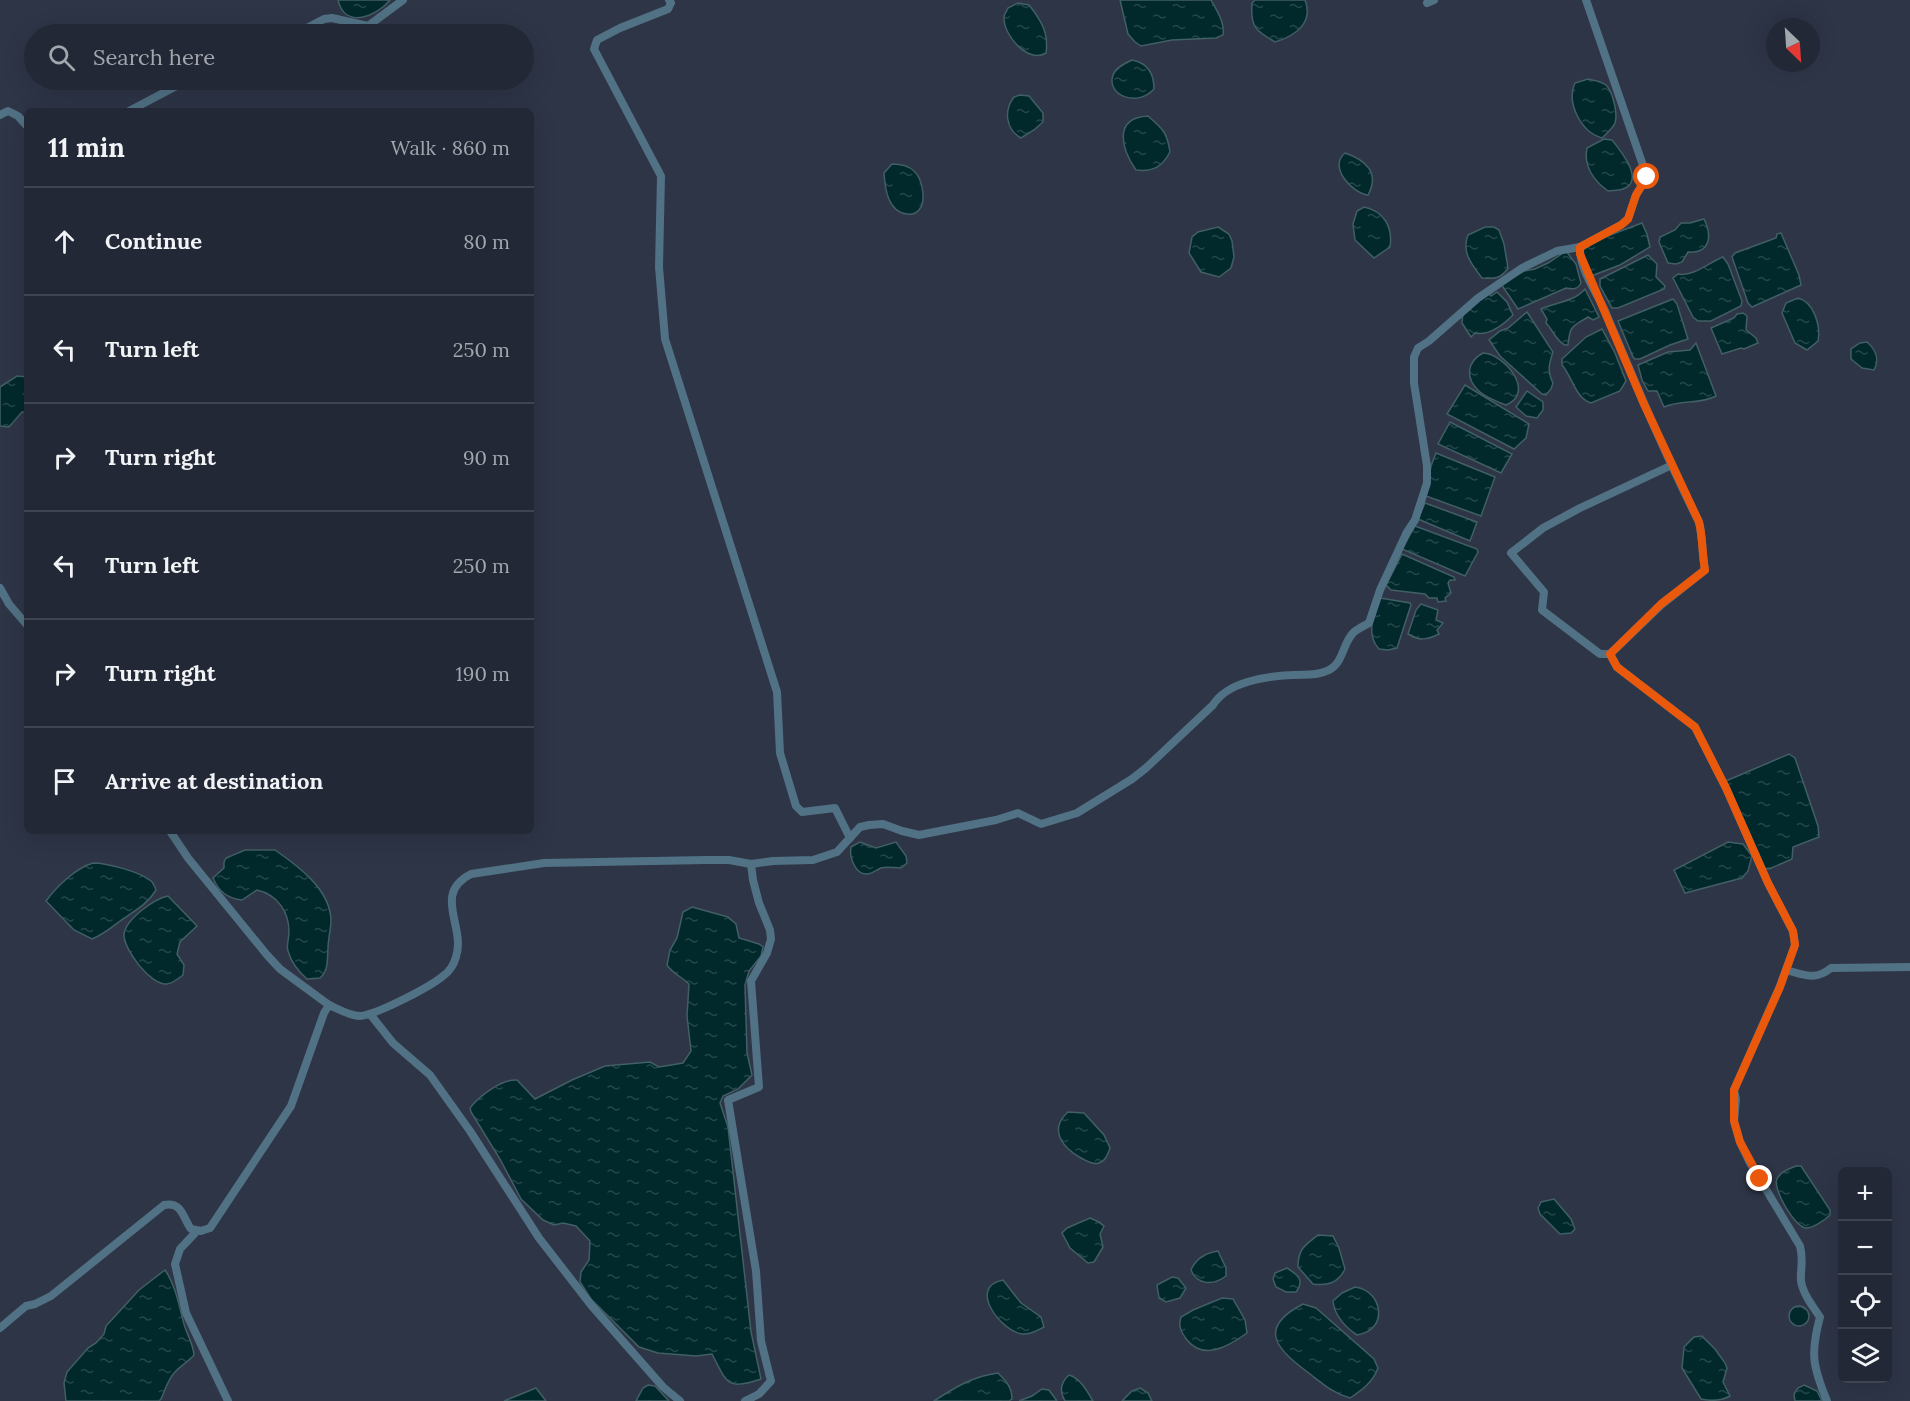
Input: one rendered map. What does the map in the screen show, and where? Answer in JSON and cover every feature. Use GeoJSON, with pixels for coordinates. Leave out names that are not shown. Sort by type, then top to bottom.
{"type":"FeatureCollection","features":[{"type":"Feature","properties":{"kind":"street"},"geometry":{"type":"LineString","coordinates":[[371,24],[403,0]]}},
{"type":"Feature","properties":{"kind":"street"},"geometry":{"type":"LineString","coordinates":[[669,0],[671,3],[668,9],[597,40],[594,49],[662,176],[659,267],[665,339],[777,692],[780,753],[783,767],[796,806],[802,812],[835,808],[850,838]]}},
{"type":"Feature","properties":{"kind":"street"},"geometry":{"type":"LineString","coordinates":[[172,834],[188,858],[280,969],[329,1005],[358,1016],[370,1014],[414,994],[444,976],[457,955],[458,941],[451,909],[454,887],[471,874],[544,862],[729,860],[751,864],[813,860],[837,852],[860,827],[869,825],[883,824],[919,835],[996,820],[1018,813],[1041,824],[1077,813],[1146,768],[1213,705],[1219,695],[1258,680],[1324,672],[1339,662],[1343,648],[1354,633],[1369,623],[1380,590],[1415,520],[1427,483],[1427,466],[1414,383],[1414,357],[1418,348],[1478,298],[1522,268],[1557,251],[1580,247],[1621,225],[1628,219],[1636,195],[1647,177],[1586,0]]}},
{"type":"Feature","properties":{"kind":"street"},"geometry":{"type":"LineString","coordinates":[[314,24],[332,18],[359,24]]}},
{"type":"Feature","properties":{"kind":"street"},"geometry":{"type":"LineString","coordinates":[[135,108],[169,90]]}},
{"type":"Feature","properties":{"kind":"street"},"geometry":{"type":"LineString","coordinates":[[0,115],[8,111],[18,116],[24,123]]}},
{"type":"Feature","properties":{"kind":"street"},"geometry":{"type":"LineString","coordinates":[[1580,247],[1581,261],[1699,522],[1705,570],[1661,604],[1610,654],[1600,654],[1542,610],[1544,592],[1511,553],[1543,528],[1672,465]]}},
{"type":"Feature","properties":{"kind":"street"},"geometry":{"type":"LineString","coordinates":[[0,588],[9,604],[24,622]]}},
{"type":"Feature","properties":{"kind":"street"},"geometry":{"type":"LineString","coordinates":[[1610,654],[1617,667],[1695,727],[1793,931],[1795,945],[1786,970],[1734,1090],[1734,1121],[1740,1142],[1750,1163],[1800,1246],[1803,1257],[1801,1279],[1803,1288],[1820,1317],[1814,1340],[1815,1371],[1827,1401]]}},
{"type":"Feature","properties":{"kind":"street"},"geometry":{"type":"LineString","coordinates":[[746,1401],[759,1394],[771,1381],[761,1341],[756,1271],[728,1100],[759,1087],[751,981],[767,953],[771,939],[753,880],[751,864]]}},
{"type":"Feature","properties":{"kind":"street"},"geometry":{"type":"LineString","coordinates":[[1786,970],[1814,976],[1822,975],[1831,968],[1910,967]]}},
{"type":"Feature","properties":{"kind":"street"},"geometry":{"type":"LineString","coordinates":[[228,1401],[186,1313],[175,1264],[180,1249],[197,1231],[208,1229],[214,1223],[291,1106],[324,1013],[329,1005]]}},
{"type":"Feature","properties":{"kind":"street"},"geometry":{"type":"LineString","coordinates":[[370,1014],[393,1043],[430,1075],[470,1131],[539,1238],[591,1305],[663,1387],[680,1401]]}},
{"type":"Feature","properties":{"kind":"street"},"geometry":{"type":"LineString","coordinates":[[0,1328],[26,1306],[36,1304],[51,1296],[165,1205],[171,1203],[179,1207],[187,1224],[197,1231]]}},
{"type":"Feature","properties":{"kind":"water"},"geometry":{"type":"Polygon","coordinates":[[[338,0],[390,0],[370,15],[354,17],[347,15],[338,0]]]}},
{"type":"Feature","properties":{"kind":"water"},"geometry":{"type":"Polygon","coordinates":[[[1120,0],[1211,0],[1222,22],[1223,35],[1216,38],[1172,40],[1141,46],[1128,34],[1120,0]]]}},
{"type":"Feature","properties":{"kind":"water"},"geometry":{"type":"Polygon","coordinates":[[[1255,0],[1305,0],[1307,15],[1305,22],[1296,32],[1275,42],[1263,35],[1253,23],[1252,3],[1255,0]]]}},
{"type":"Feature","properties":{"kind":"water"},"geometry":{"type":"Polygon","coordinates":[[[1018,3],[1029,5],[1040,22],[1045,33],[1046,53],[1032,55],[1018,46],[1008,32],[1004,15],[1008,8],[1018,3]]]}},
{"type":"Feature","properties":{"kind":"water"},"geometry":{"type":"Polygon","coordinates":[[[1132,60],[1146,67],[1153,79],[1154,89],[1139,98],[1124,97],[1114,88],[1112,82],[1116,70],[1132,60]]]}},
{"type":"Feature","properties":{"kind":"water"},"geometry":{"type":"Polygon","coordinates":[[[1588,79],[1606,85],[1614,103],[1615,123],[1602,138],[1588,130],[1574,108],[1572,99],[1575,83],[1588,79]]]}},
{"type":"Feature","properties":{"kind":"water"},"geometry":{"type":"Polygon","coordinates":[[[1029,96],[1043,113],[1043,122],[1021,138],[1012,130],[1008,119],[1011,102],[1014,97],[1029,96]]]}},
{"type":"Feature","properties":{"kind":"water"},"geometry":{"type":"Polygon","coordinates":[[[1148,116],[1164,131],[1170,152],[1156,167],[1136,170],[1127,153],[1123,136],[1129,122],[1148,116]]]}},
{"type":"Feature","properties":{"kind":"water"},"geometry":{"type":"Polygon","coordinates":[[[1604,139],[1612,140],[1629,165],[1632,179],[1623,189],[1608,191],[1598,183],[1588,167],[1587,148],[1604,139]]]}},
{"type":"Feature","properties":{"kind":"water"},"geometry":{"type":"Polygon","coordinates":[[[1345,153],[1359,159],[1369,168],[1372,180],[1368,195],[1355,190],[1344,178],[1339,165],[1345,153]]]}},
{"type":"Feature","properties":{"kind":"water"},"geometry":{"type":"Polygon","coordinates":[[[892,164],[909,167],[917,174],[923,190],[923,201],[915,213],[901,212],[889,199],[884,173],[892,164]]]}},
{"type":"Feature","properties":{"kind":"water"},"geometry":{"type":"Polygon","coordinates":[[[1364,207],[1382,216],[1390,233],[1390,247],[1374,258],[1355,240],[1353,224],[1357,211],[1364,207]]]}},
{"type":"Feature","properties":{"kind":"water"},"geometry":{"type":"Polygon","coordinates":[[[1704,219],[1709,237],[1705,247],[1696,252],[1688,252],[1682,262],[1668,263],[1659,242],[1660,237],[1675,230],[1681,223],[1704,219]]]}},
{"type":"Feature","properties":{"kind":"water"},"geometry":{"type":"Polygon","coordinates":[[[1642,223],[1650,247],[1620,265],[1591,276],[1586,270],[1582,251],[1597,240],[1642,223]]]}},
{"type":"Feature","properties":{"kind":"water"},"geometry":{"type":"Polygon","coordinates":[[[1218,227],[1229,234],[1234,257],[1231,268],[1219,277],[1201,272],[1189,253],[1192,237],[1198,232],[1218,227]]]}},
{"type":"Feature","properties":{"kind":"water"},"geometry":{"type":"Polygon","coordinates":[[[1485,227],[1494,227],[1499,230],[1504,244],[1508,268],[1503,274],[1494,278],[1482,278],[1467,253],[1468,235],[1485,227]]]}},
{"type":"Feature","properties":{"kind":"water"},"geometry":{"type":"Polygon","coordinates":[[[1781,233],[1801,285],[1752,307],[1748,303],[1732,257],[1735,253],[1776,238],[1777,234],[1781,233]]]}},
{"type":"Feature","properties":{"kind":"water"},"geometry":{"type":"Polygon","coordinates":[[[1566,251],[1576,264],[1581,283],[1578,287],[1566,288],[1518,309],[1501,284],[1524,271],[1548,263],[1566,251]]]}},
{"type":"Feature","properties":{"kind":"water"},"geometry":{"type":"Polygon","coordinates":[[[1648,255],[1657,264],[1656,277],[1665,286],[1664,289],[1618,308],[1612,308],[1600,286],[1600,279],[1648,255]]]}},
{"type":"Feature","properties":{"kind":"water"},"geometry":{"type":"Polygon","coordinates":[[[1723,257],[1728,264],[1742,301],[1741,306],[1711,321],[1698,321],[1693,317],[1673,278],[1678,274],[1696,271],[1723,257]]]}},
{"type":"Feature","properties":{"kind":"water"},"geometry":{"type":"Polygon","coordinates":[[[1585,289],[1599,317],[1593,320],[1588,317],[1575,325],[1571,330],[1568,345],[1565,345],[1559,341],[1546,323],[1547,319],[1541,309],[1570,299],[1585,289]]]}},
{"type":"Feature","properties":{"kind":"water"},"geometry":{"type":"Polygon","coordinates":[[[1497,292],[1507,302],[1513,315],[1495,329],[1485,333],[1475,333],[1471,337],[1462,323],[1463,312],[1489,294],[1491,296],[1497,292]]]}},
{"type":"Feature","properties":{"kind":"water"},"geometry":{"type":"Polygon","coordinates":[[[1798,298],[1804,300],[1812,309],[1817,322],[1818,341],[1807,350],[1795,343],[1782,313],[1786,303],[1798,298]]]}},
{"type":"Feature","properties":{"kind":"water"},"geometry":{"type":"Polygon","coordinates":[[[1673,299],[1677,304],[1688,339],[1635,359],[1618,321],[1673,299]]]}},
{"type":"Feature","properties":{"kind":"water"},"geometry":{"type":"Polygon","coordinates":[[[1527,312],[1553,352],[1549,367],[1553,383],[1546,395],[1542,394],[1500,356],[1489,340],[1527,312]]]}},
{"type":"Feature","properties":{"kind":"water"},"geometry":{"type":"Polygon","coordinates":[[[1743,313],[1747,316],[1746,330],[1756,338],[1758,343],[1722,354],[1711,328],[1743,313]]]}},
{"type":"Feature","properties":{"kind":"water"},"geometry":{"type":"Polygon","coordinates":[[[1602,329],[1626,381],[1620,391],[1591,403],[1577,392],[1562,365],[1562,359],[1586,337],[1602,329]]]}},
{"type":"Feature","properties":{"kind":"water"},"geometry":{"type":"Polygon","coordinates":[[[1867,342],[1876,354],[1877,362],[1874,370],[1862,368],[1851,359],[1851,349],[1860,343],[1867,342]]]}},
{"type":"Feature","properties":{"kind":"water"},"geometry":{"type":"Polygon","coordinates":[[[1696,343],[1716,396],[1664,407],[1657,391],[1648,391],[1638,365],[1668,352],[1690,350],[1696,343]]]}},
{"type":"Feature","properties":{"kind":"water"},"geometry":{"type":"Polygon","coordinates":[[[1483,353],[1499,359],[1514,374],[1518,383],[1515,399],[1506,405],[1483,394],[1472,382],[1471,366],[1473,361],[1483,353]]]}},
{"type":"Feature","properties":{"kind":"water"},"geometry":{"type":"Polygon","coordinates":[[[17,376],[24,377],[24,412],[9,427],[0,426],[0,387],[17,376]]]}},
{"type":"Feature","properties":{"kind":"water"},"geometry":{"type":"Polygon","coordinates":[[[1465,385],[1529,424],[1526,438],[1514,449],[1447,414],[1465,385]]]}},
{"type":"Feature","properties":{"kind":"water"},"geometry":{"type":"Polygon","coordinates":[[[1527,391],[1543,402],[1543,410],[1537,418],[1526,416],[1516,407],[1527,391]]]}},
{"type":"Feature","properties":{"kind":"water"},"geometry":{"type":"Polygon","coordinates":[[[1450,422],[1512,454],[1501,473],[1438,444],[1450,422]]]}},
{"type":"Feature","properties":{"kind":"water"},"geometry":{"type":"Polygon","coordinates":[[[1436,453],[1495,477],[1481,516],[1426,496],[1431,466],[1436,453]]]}},
{"type":"Feature","properties":{"kind":"water"},"geometry":{"type":"Polygon","coordinates":[[[1425,503],[1477,522],[1470,541],[1418,519],[1425,503]]]}},
{"type":"Feature","properties":{"kind":"water"},"geometry":{"type":"Polygon","coordinates":[[[1415,526],[1477,549],[1478,552],[1465,576],[1402,549],[1415,526]]]}},
{"type":"Feature","properties":{"kind":"water"},"geometry":{"type":"Polygon","coordinates":[[[1402,554],[1454,577],[1455,580],[1450,580],[1448,583],[1451,593],[1445,598],[1446,601],[1438,602],[1437,598],[1429,598],[1425,594],[1391,590],[1386,585],[1402,554]]]}},
{"type":"Feature","properties":{"kind":"water"},"geometry":{"type":"Polygon","coordinates":[[[1380,598],[1411,605],[1397,648],[1379,649],[1372,637],[1372,624],[1380,598]]]}},
{"type":"Feature","properties":{"kind":"water"},"geometry":{"type":"Polygon","coordinates":[[[1421,604],[1438,610],[1436,620],[1443,623],[1437,630],[1439,634],[1431,638],[1416,638],[1408,634],[1416,610],[1421,604]]]}},
{"type":"Feature","properties":{"kind":"water"},"geometry":{"type":"Polygon","coordinates":[[[1789,754],[1795,758],[1818,826],[1819,837],[1793,847],[1792,859],[1769,869],[1764,868],[1726,781],[1789,754]]]}},
{"type":"Feature","properties":{"kind":"water"},"geometry":{"type":"Polygon","coordinates":[[[860,842],[876,848],[896,842],[906,856],[907,863],[901,868],[883,867],[871,873],[863,873],[856,868],[851,855],[851,847],[860,842]]]}},
{"type":"Feature","properties":{"kind":"water"},"geometry":{"type":"Polygon","coordinates":[[[1728,842],[1743,844],[1752,856],[1748,871],[1742,878],[1685,893],[1674,870],[1728,842]]]}},
{"type":"Feature","properties":{"kind":"water"},"geometry":{"type":"Polygon","coordinates":[[[245,850],[275,850],[311,879],[325,898],[331,923],[327,964],[320,978],[307,979],[293,963],[287,949],[289,932],[287,918],[276,900],[257,890],[242,900],[237,899],[224,894],[215,883],[213,878],[224,868],[226,858],[245,850]]]}},
{"type":"Feature","properties":{"kind":"water"},"geometry":{"type":"Polygon","coordinates":[[[93,863],[115,866],[140,874],[152,881],[156,890],[140,907],[92,939],[74,930],[46,901],[67,878],[93,863]]]}},
{"type":"Feature","properties":{"kind":"water"},"geometry":{"type":"Polygon","coordinates":[[[168,896],[197,926],[180,942],[177,954],[184,965],[183,975],[167,984],[153,979],[139,965],[128,948],[124,934],[135,916],[156,901],[168,896]]]}},
{"type":"Feature","properties":{"kind":"water"},"geometry":{"type":"Polygon","coordinates":[[[692,907],[728,917],[736,924],[739,938],[763,947],[761,956],[749,971],[745,985],[747,1053],[752,1075],[738,1089],[723,1096],[720,1103],[728,1127],[751,1332],[761,1379],[750,1383],[729,1382],[712,1354],[696,1356],[658,1353],[639,1347],[591,1299],[580,1282],[581,1272],[589,1260],[590,1241],[576,1226],[563,1223],[554,1225],[543,1220],[521,1199],[470,1108],[491,1089],[511,1080],[517,1080],[535,1099],[605,1066],[650,1062],[659,1067],[683,1063],[691,1051],[687,1016],[689,984],[667,965],[683,912],[692,907]]]}},
{"type":"Feature","properties":{"kind":"water"},"geometry":{"type":"Polygon","coordinates":[[[1068,1112],[1084,1113],[1104,1135],[1110,1148],[1103,1161],[1094,1163],[1088,1161],[1074,1154],[1064,1144],[1060,1138],[1059,1125],[1068,1112]]]}},
{"type":"Feature","properties":{"kind":"water"},"geometry":{"type":"Polygon","coordinates":[[[1801,1166],[1830,1210],[1828,1217],[1809,1228],[1796,1222],[1781,1198],[1776,1184],[1780,1174],[1801,1166]]]}},
{"type":"Feature","properties":{"kind":"water"},"geometry":{"type":"Polygon","coordinates":[[[1554,1199],[1571,1219],[1575,1229],[1571,1233],[1560,1234],[1540,1214],[1538,1208],[1541,1202],[1554,1199]]]}},
{"type":"Feature","properties":{"kind":"water"},"geometry":{"type":"Polygon","coordinates":[[[1090,1218],[1104,1226],[1100,1234],[1103,1247],[1094,1262],[1088,1263],[1070,1248],[1062,1233],[1067,1228],[1090,1218]]]}},
{"type":"Feature","properties":{"kind":"water"},"geometry":{"type":"Polygon","coordinates":[[[1318,1235],[1333,1236],[1345,1269],[1339,1278],[1328,1284],[1313,1284],[1298,1267],[1299,1256],[1303,1248],[1318,1235]]]}},
{"type":"Feature","properties":{"kind":"water"},"geometry":{"type":"Polygon","coordinates":[[[1218,1251],[1226,1268],[1226,1276],[1211,1282],[1197,1279],[1191,1270],[1198,1259],[1218,1251]]]}},
{"type":"Feature","properties":{"kind":"water"},"geometry":{"type":"Polygon","coordinates":[[[1287,1268],[1299,1278],[1300,1284],[1296,1292],[1286,1292],[1276,1287],[1273,1279],[1275,1273],[1287,1268]]]}},
{"type":"Feature","properties":{"kind":"water"},"geometry":{"type":"Polygon","coordinates":[[[165,1270],[175,1289],[194,1355],[173,1375],[161,1399],[159,1401],[66,1401],[64,1383],[67,1372],[104,1334],[106,1326],[139,1290],[165,1270]]]}},
{"type":"Feature","properties":{"kind":"water"},"geometry":{"type":"Polygon","coordinates":[[[1172,1277],[1178,1278],[1186,1288],[1180,1298],[1166,1302],[1159,1298],[1157,1285],[1172,1277]]]}},
{"type":"Feature","properties":{"kind":"water"},"geometry":{"type":"Polygon","coordinates":[[[1003,1280],[1021,1303],[1041,1317],[1044,1327],[1022,1334],[1005,1325],[997,1317],[991,1308],[988,1291],[993,1284],[1003,1280]]]}},
{"type":"Feature","properties":{"kind":"water"},"geometry":{"type":"Polygon","coordinates":[[[1355,1287],[1371,1295],[1379,1310],[1374,1326],[1367,1332],[1357,1335],[1341,1321],[1333,1301],[1342,1293],[1355,1287]]]}},
{"type":"Feature","properties":{"kind":"water"},"geometry":{"type":"Polygon","coordinates":[[[1222,1298],[1233,1299],[1245,1320],[1247,1333],[1217,1349],[1201,1350],[1187,1340],[1182,1332],[1181,1317],[1222,1298]]]}},
{"type":"Feature","properties":{"kind":"water"},"geometry":{"type":"Polygon","coordinates":[[[1303,1304],[1316,1308],[1374,1359],[1378,1368],[1370,1382],[1350,1398],[1329,1388],[1281,1348],[1276,1331],[1279,1322],[1303,1304]]]}},
{"type":"Feature","properties":{"kind":"water"},"geometry":{"type":"Polygon","coordinates":[[[1799,1306],[1806,1309],[1809,1316],[1806,1323],[1799,1326],[1792,1323],[1789,1316],[1792,1309],[1799,1306]]]}},
{"type":"Feature","properties":{"kind":"water"},"geometry":{"type":"Polygon","coordinates":[[[1702,1336],[1725,1363],[1727,1368],[1723,1382],[1730,1396],[1727,1398],[1701,1399],[1682,1368],[1684,1347],[1694,1337],[1702,1336]]]}},
{"type":"Feature","properties":{"kind":"water"},"geometry":{"type":"Polygon","coordinates":[[[998,1373],[1010,1388],[1012,1399],[1009,1401],[934,1401],[972,1380],[998,1373]]]}},
{"type":"Feature","properties":{"kind":"water"},"geometry":{"type":"Polygon","coordinates":[[[1069,1375],[1080,1382],[1093,1401],[1065,1401],[1061,1387],[1069,1375]]]}},
{"type":"Feature","properties":{"kind":"water"},"geometry":{"type":"Polygon","coordinates":[[[648,1385],[655,1386],[669,1401],[636,1401],[643,1388],[648,1385]]]}},
{"type":"Feature","properties":{"kind":"water"},"geometry":{"type":"Polygon","coordinates":[[[1804,1385],[1817,1391],[1822,1401],[1795,1401],[1794,1394],[1804,1385]]]}},
{"type":"Feature","properties":{"kind":"water"},"geometry":{"type":"Polygon","coordinates":[[[536,1388],[546,1401],[504,1401],[536,1388]]]}},
{"type":"Feature","properties":{"kind":"water"},"geometry":{"type":"Polygon","coordinates":[[[1140,1388],[1148,1393],[1152,1401],[1122,1401],[1132,1391],[1140,1388]]]}},
{"type":"Feature","properties":{"kind":"water"},"geometry":{"type":"Polygon","coordinates":[[[1042,1389],[1049,1390],[1057,1401],[1019,1401],[1032,1396],[1042,1389]]]}},
{"type":"Feature","properties":{"kind":"route"},"geometry":{"type":"LineString","coordinates":[[1647,177],[1636,195],[1628,219],[1580,247],[1581,261],[1699,522],[1705,570],[1661,604],[1610,654],[1617,667],[1695,727],[1793,931],[1795,945],[1780,987],[1734,1090],[1736,1099],[1734,1121],[1740,1142],[1760,1179]]}}]}
